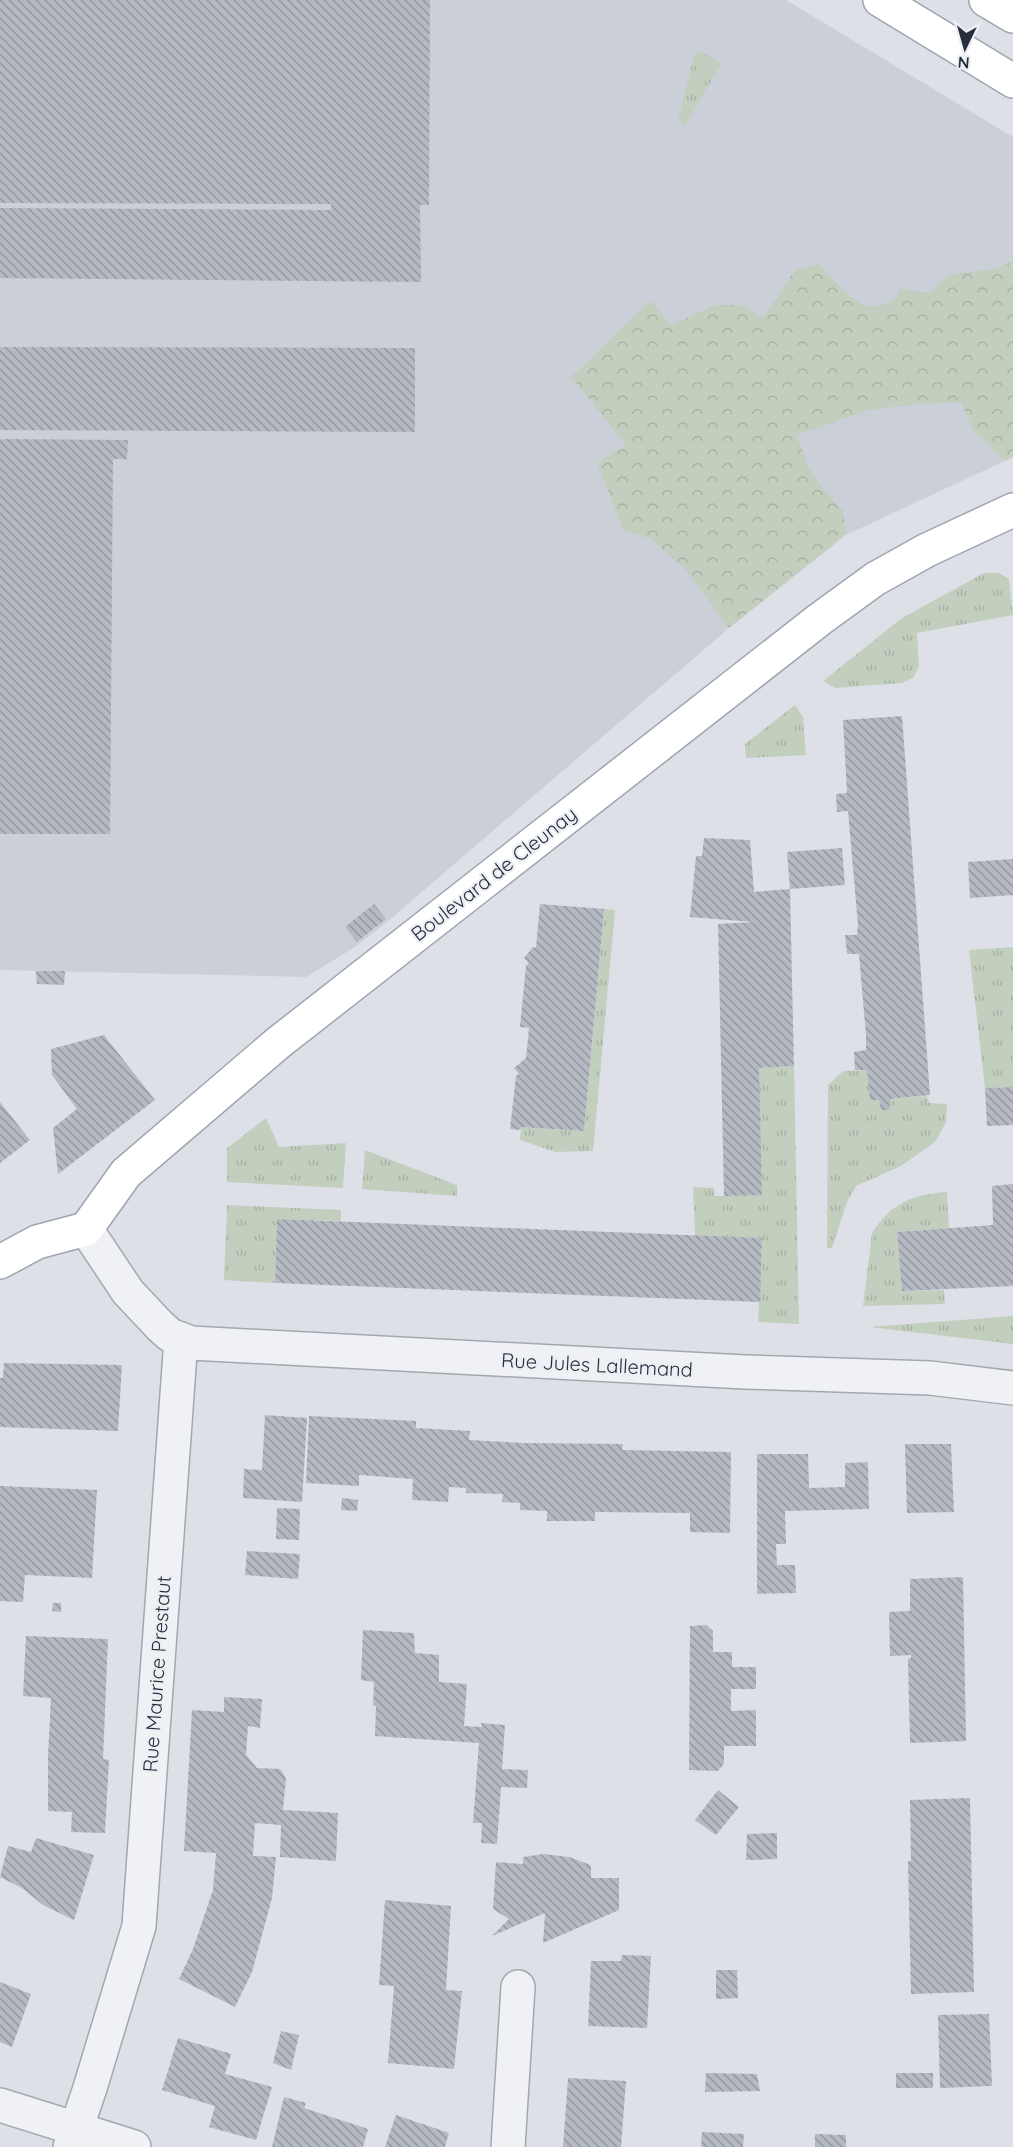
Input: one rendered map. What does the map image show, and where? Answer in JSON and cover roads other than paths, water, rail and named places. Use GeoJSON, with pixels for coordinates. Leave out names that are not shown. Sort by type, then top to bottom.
{"type":"FeatureCollection","features":[{"type":"Feature","properties":{"kind":"main road"},"geometry":{"type":"LineString","coordinates":[[880,0],[1013,81]]}},
{"type":"Feature","properties":{"kind":"main road"},"geometry":{"type":"LineString","coordinates":[[986,0],[1013,16]]}},
{"type":"Feature","properties":{"kind":"main road","name":"Boulevard de Cleunay"},"geometry":{"type":"LineString","coordinates":[[86,1229],[126,1173],[278,1043],[765,662],[875,579],[927,550],[1013,510]]}},
{"type":"Feature","properties":{"kind":"main road"},"geometry":{"type":"LineString","coordinates":[[0,1262],[37,1242],[86,1229]]}},
{"type":"Feature","properties":{"kind":"street"},"geometry":{"type":"LineString","coordinates":[[86,1229],[128,1292],[160,1326],[170,1335],[181,1340]]}},
{"type":"Feature","properties":{"kind":"street","name":"Rue Jules Lallemand"},"geometry":{"type":"LineString","coordinates":[[181,1340],[220,1346],[745,1372],[930,1378],[1013,1388]]}},
{"type":"Feature","properties":{"kind":"street","name":"Rue Maurice Prestaut"},"geometry":{"type":"LineString","coordinates":[[73,2138],[139,1926],[181,1340]]}},
{"type":"Feature","properties":{"kind":"street"},"geometry":{"type":"LineString","coordinates":[[508,2147],[518,1987]]}},
{"type":"Feature","properties":{"kind":"street"},"geometry":{"type":"LineString","coordinates":[[0,2105],[73,2138],[134,2147]]}}]}
